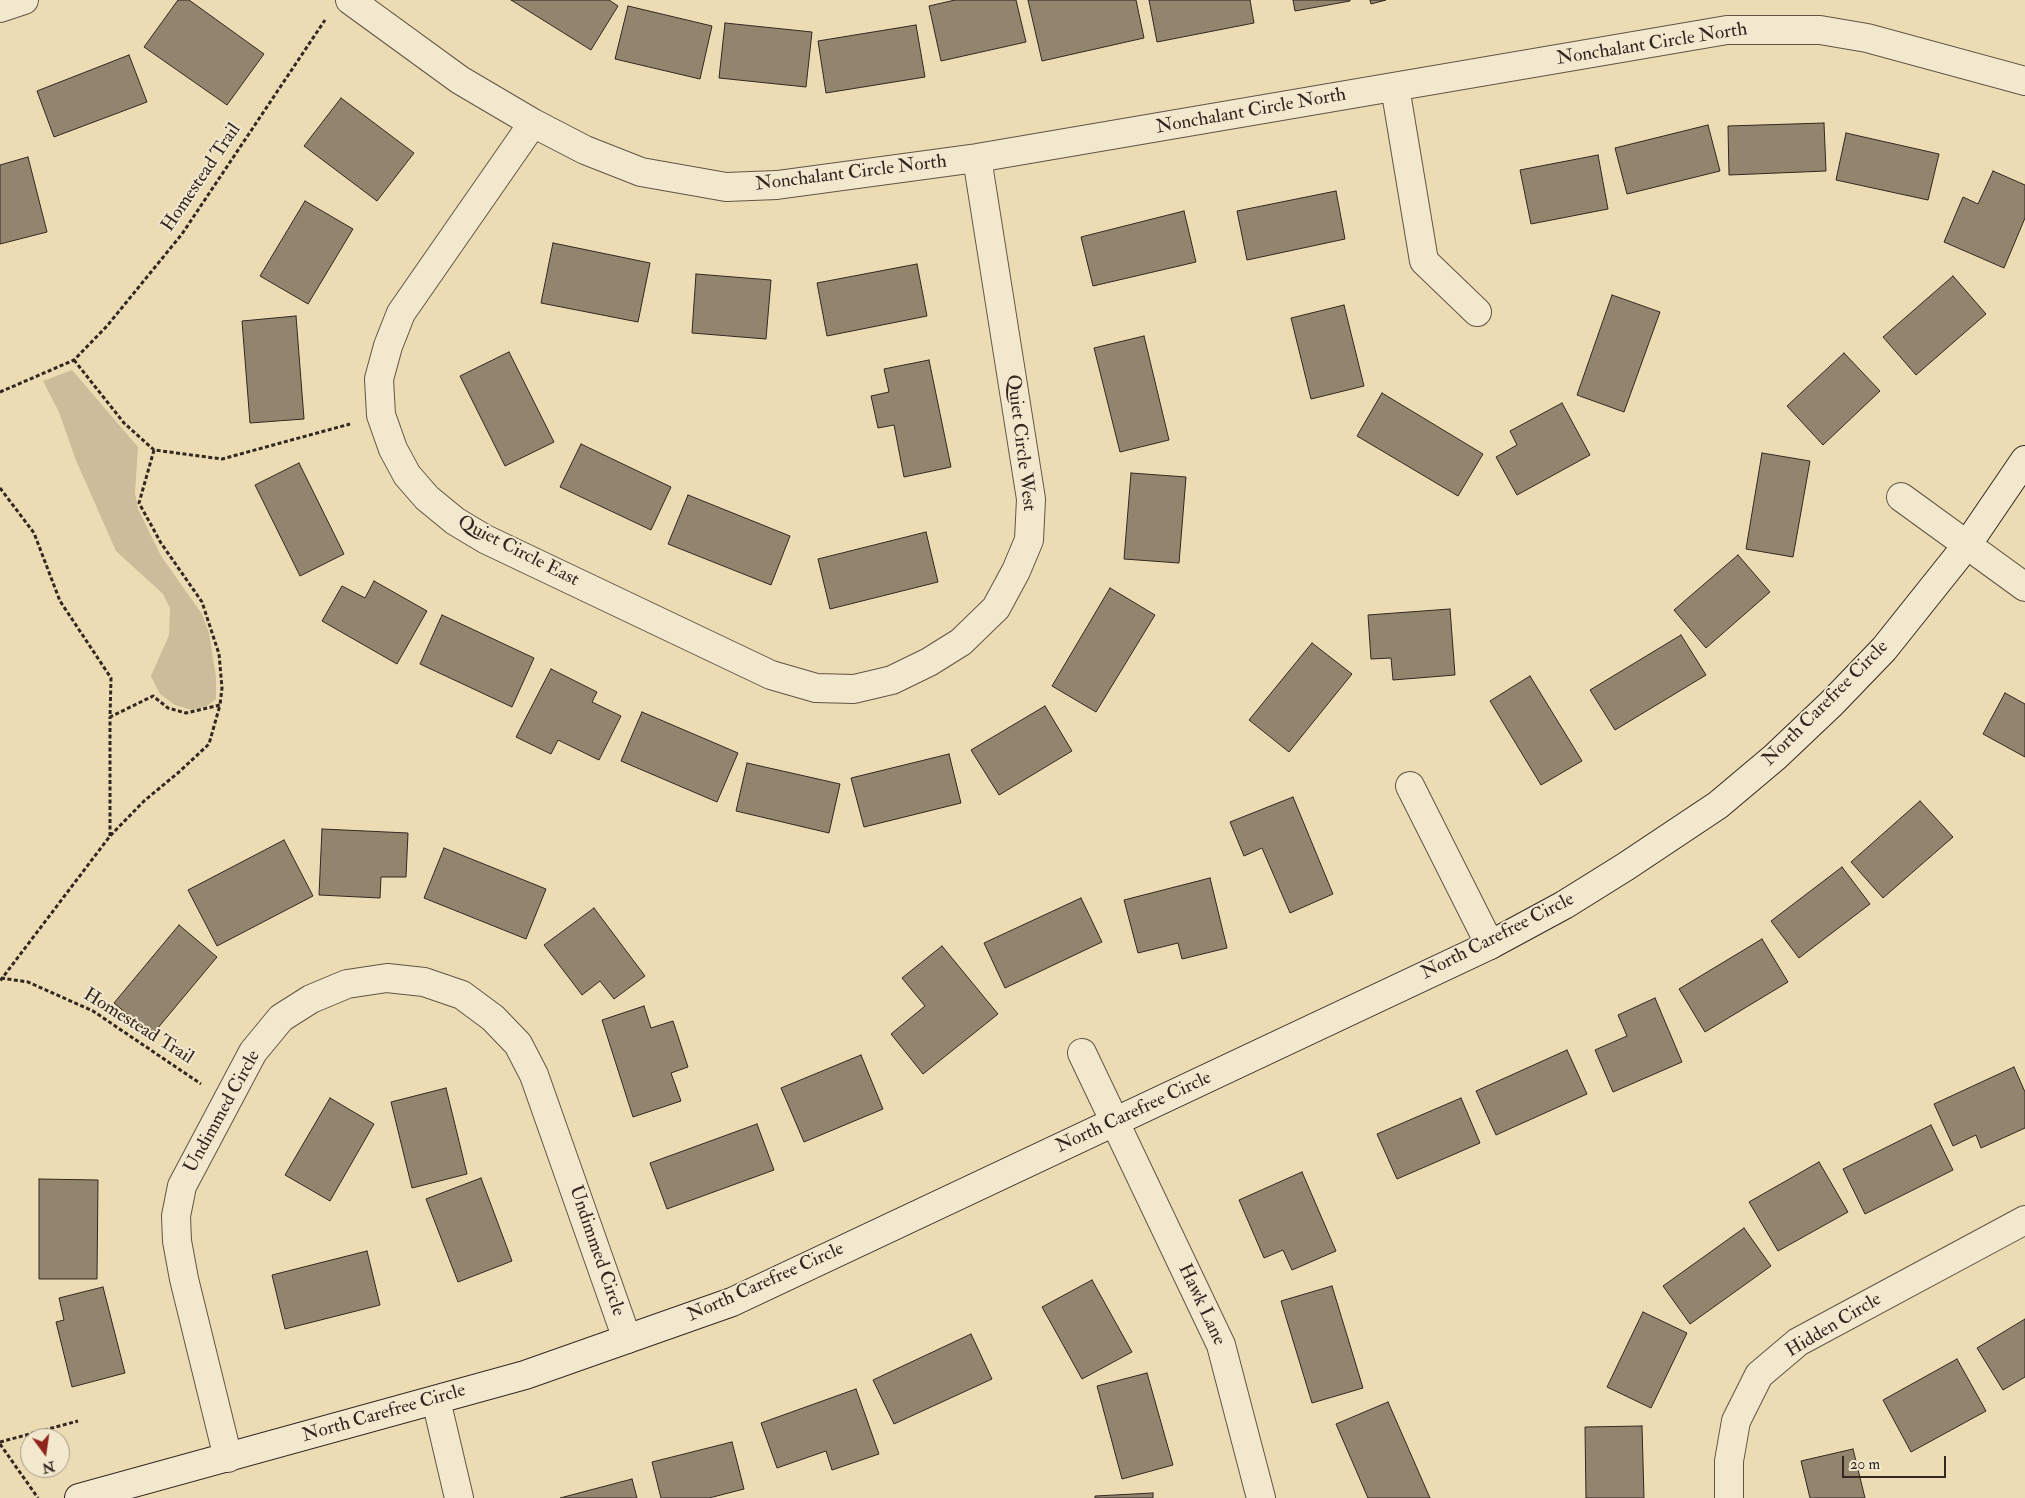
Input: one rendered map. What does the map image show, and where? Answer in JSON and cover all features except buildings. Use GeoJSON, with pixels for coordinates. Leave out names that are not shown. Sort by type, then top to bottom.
{"type":"FeatureCollection","features":[{"type":"Feature","properties":{"kind":"street"},"geometry":{"type":"LineString","coordinates":[[0,8],[24,0]]}},
{"type":"Feature","properties":{"kind":"street","name":"Nonchalant Circle North"},"geometry":{"type":"LineString","coordinates":[[350,0],[460,80],[533,123],[585,150],[641,172],[726,187],[777,185],[977,158],[1727,30],[1820,30],[1867,38],[2025,81]]}},
{"type":"Feature","properties":{"kind":"street"},"geometry":{"type":"LineString","coordinates":[[1395,87],[1424,261],[1477,312]]}},
{"type":"Feature","properties":{"kind":"street","name":"Quiet Circle East"},"geometry":{"type":"LineString","coordinates":[[533,123],[401,313],[388,346],[379,379],[381,415],[393,449],[407,475],[427,498],[455,521],[485,539],[771,675],[816,688]]}},
{"type":"Feature","properties":{"kind":"street","name":"Quiet Circle West"},"geometry":{"type":"LineString","coordinates":[[816,688],[854,688],[892,680],[929,662],[961,642],[996,608],[1016,571],[1029,540],[1031,499],[977,158]]}},
{"type":"Feature","properties":{"kind":"street","name":"North Carefree Circle"},"geometry":{"type":"LineString","coordinates":[[79,1498],[525,1375],[732,1302],[1490,945],[1595,886],[1718,804],[1775,756],[1832,703],[1884,649],[1968,545],[2025,460]]}},
{"type":"Feature","properties":{"kind":"street"},"geometry":{"type":"LineString","coordinates":[[1901,496],[2025,587]]}},
{"type":"Feature","properties":{"kind":"street"},"geometry":{"type":"LineString","coordinates":[[1410,786],[1490,945]]}},
{"type":"Feature","properties":{"kind":"street","name":"Undimmed Circle"},"geometry":{"type":"LineString","coordinates":[[228,1458],[184,1279],[177,1242],[176,1216],[182,1186],[253,1052],[281,1018],[311,999],[347,984],[387,978],[424,982],[462,995],[493,1018],[518,1044],[534,1075],[627,1339]]}},
{"type":"Feature","properties":{"kind":"street","name":"Hawk Lane"},"geometry":{"type":"LineString","coordinates":[[1082,1054],[1221,1345],[1261,1498]]}},
{"type":"Feature","properties":{"kind":"street","name":"Hidden Circle"},"geometry":{"type":"LineString","coordinates":[[1729,1498],[1729,1461],[1736,1421],[1759,1375],[1798,1342],[2025,1220]]}},
{"type":"Feature","properties":{"kind":"street"},"geometry":{"type":"LineString","coordinates":[[436,1400],[459,1498]]}},
{"type":"Feature","properties":{"kind":"path","name":"Homestead Trail"},"geometry":{"type":"LineString","coordinates":[[0,392],[74,360],[107,326],[182,234],[328,16]]}},
{"type":"Feature","properties":{"kind":"path"},"geometry":{"type":"LineString","coordinates":[[74,360],[124,423],[154,450],[222,459],[381,415]]}},
{"type":"Feature","properties":{"kind":"path","name":"Homestead Trail"},"geometry":{"type":"LineString","coordinates":[[1,980],[110,836],[144,801],[209,744],[220,705],[222,688],[219,654],[202,602],[161,543],[139,503],[154,450]]}},
{"type":"Feature","properties":{"kind":"path"},"geometry":{"type":"LineString","coordinates":[[0,488],[34,532],[60,601],[111,678],[110,836]]}},
{"type":"Feature","properties":{"kind":"path"},"geometry":{"type":"LineString","coordinates":[[110,717],[153,696],[168,708],[186,713],[220,705]]}},
{"type":"Feature","properties":{"kind":"path","name":"Homestead Trail"},"geometry":{"type":"LineString","coordinates":[[1,980],[28,982],[93,1011],[227,1101]]}},
{"type":"Feature","properties":{"kind":"path"},"geometry":{"type":"LineString","coordinates":[[38,1498],[0,1443],[78,1421]]}},
{"type":"Feature","properties":{"kind":"shaded area"},"geometry":{"type":"Polygon","coordinates":[[[72,370],[138,447],[135,493],[138,509],[161,556],[202,614],[209,633],[216,677],[216,699],[207,706],[192,710],[175,705],[160,694],[151,676],[169,635],[170,608],[163,594],[116,551],[75,458],[59,412],[43,381],[72,370]]]}}]}
